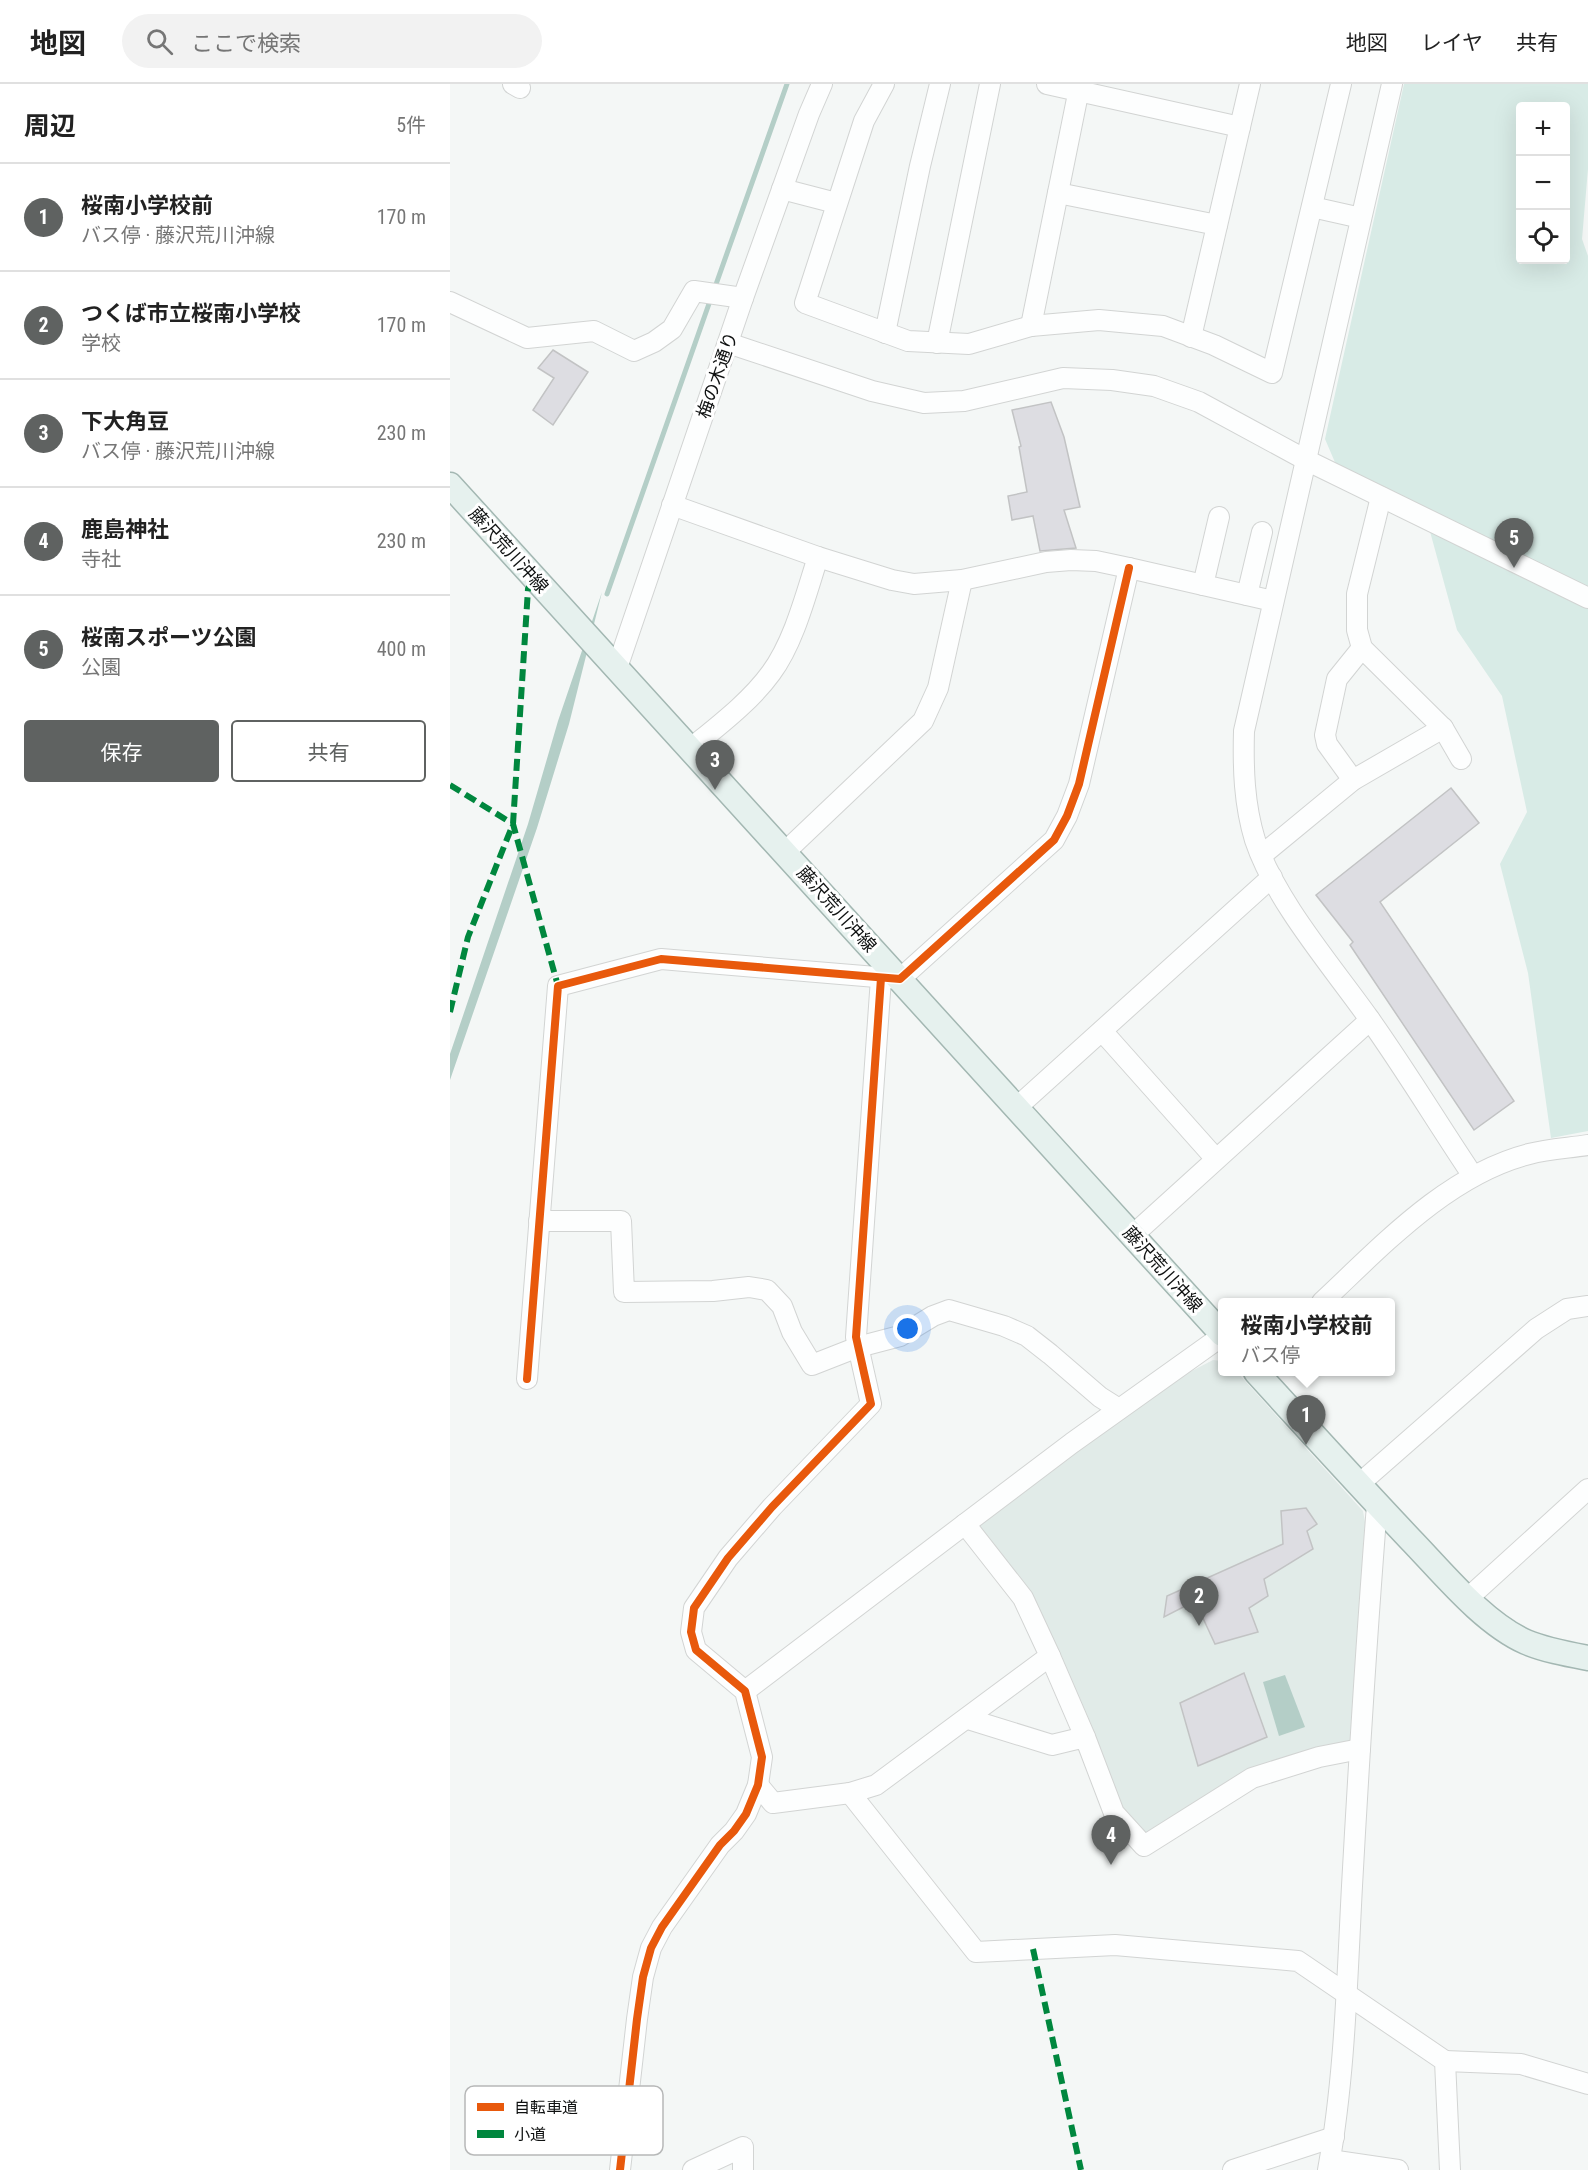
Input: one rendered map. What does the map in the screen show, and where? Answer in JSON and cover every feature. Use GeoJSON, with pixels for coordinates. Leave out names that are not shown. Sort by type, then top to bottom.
{"type":"FeatureCollection","features":[{"type":"Feature","properties":{"kind":"main road","name":"藤沢荒川沖線"},"geometry":{"type":"LineString","coordinates":[[450,485],[785,852],[891,978],[1016,1108],[1218,1331]]}},
{"type":"Feature","properties":{"kind":"main road"},"geometry":{"type":"LineString","coordinates":[[1260,1376],[1358,1485],[1467,1599],[1526,1642],[1588,1658]]}},
{"type":"Feature","properties":{"kind":"street","name":"梅の木通り"},"geometry":{"type":"LineString","coordinates":[[617,668],[743,298],[809,114],[822,84]]}},
{"type":"Feature","properties":{"kind":"street"},"geometry":{"type":"LineString","coordinates":[[884,84],[864,121],[804,303],[908,341],[969,344],[1031,326],[1099,320],[1162,326],[1214,345],[1272,373],[1341,84]]}},
{"type":"Feature","properties":{"kind":"street"},"geometry":{"type":"LineString","coordinates":[[885,333],[920,166],[940,84]]}},
{"type":"Feature","properties":{"kind":"street"},"geometry":{"type":"LineString","coordinates":[[937,342],[990,84]]}},
{"type":"Feature","properties":{"kind":"street"},"geometry":{"type":"LineString","coordinates":[[1047,84],[1080,87],[1240,127]]}},
{"type":"Feature","properties":{"kind":"street"},"geometry":{"type":"LineString","coordinates":[[1191,336],[1250,84]]}},
{"type":"Feature","properties":{"kind":"street"},"geometry":{"type":"LineString","coordinates":[[1392,84],[1244,731],[1243,770],[1247,806],[1256,840],[1272,877],[1298,919],[1370,1020],[1474,1175]]}},
{"type":"Feature","properties":{"kind":"street"},"geometry":{"type":"LineString","coordinates":[[1031,326],[1080,87]]}},
{"type":"Feature","properties":{"kind":"street"},"geometry":{"type":"LineString","coordinates":[[782,189],[836,203]]}},
{"type":"Feature","properties":{"kind":"street"},"geometry":{"type":"LineString","coordinates":[[1058,193],[1217,225]]}},
{"type":"Feature","properties":{"kind":"street"},"geometry":{"type":"LineString","coordinates":[[1312,207],[1361,218]]}},
{"type":"Feature","properties":{"kind":"street"},"geometry":{"type":"LineString","coordinates":[[450,302],[527,338],[594,331],[634,351],[654,342],[672,329],[694,291],[743,298]]}},
{"type":"Feature","properties":{"kind":"street"},"geometry":{"type":"LineString","coordinates":[[728,343],[872,392],[924,403],[964,401],[1063,378],[1112,380],[1154,386],[1199,402],[1306,460],[1588,598]]}},
{"type":"Feature","properties":{"kind":"street"},"geometry":{"type":"LineString","coordinates":[[1381,497],[1357,594],[1357,630],[1362,648],[1443,728],[1461,759]]}},
{"type":"Feature","properties":{"kind":"street"},"geometry":{"type":"LineString","coordinates":[[672,505],[818,557],[892,580],[914,584],[962,580],[1046,562],[1096,561],[1273,601]]}},
{"type":"Feature","properties":{"kind":"street"},"geometry":{"type":"LineString","coordinates":[[1203,585],[1219,517]]}},
{"type":"Feature","properties":{"kind":"street"},"geometry":{"type":"LineString","coordinates":[[1247,595],[1262,532]]}},
{"type":"Feature","properties":{"kind":"street"},"geometry":{"type":"LineString","coordinates":[[690,749],[760,686],[772,672],[787,645],[818,557]]}},
{"type":"Feature","properties":{"kind":"street"},"geometry":{"type":"LineString","coordinates":[[629,2086],[643,1977],[651,1948],[720,1845],[746,1814],[758,1785],[762,1757],[745,1691],[696,1650],[691,1632],[694,1608],[728,1558],[772,1507],[871,1404],[856,1337],[891,978],[1054,840],[1067,816],[1079,784],[1129,568]]}},
{"type":"Feature","properties":{"kind":"street"},"geometry":{"type":"LineString","coordinates":[[785,852],[923,721],[938,688],[962,580]]}},
{"type":"Feature","properties":{"kind":"street"},"geometry":{"type":"LineString","coordinates":[[1353,780],[1327,744],[1325,735],[1337,679],[1362,648]]}},
{"type":"Feature","properties":{"kind":"street"},"geometry":{"type":"LineString","coordinates":[[1262,855],[1353,780],[1443,728]]}},
{"type":"Feature","properties":{"kind":"street"},"geometry":{"type":"LineString","coordinates":[[1016,1108],[1272,877]]}},
{"type":"Feature","properties":{"kind":"street"},"geometry":{"type":"LineString","coordinates":[[526,1379],[558,986],[661,959],[891,978]]}},
{"type":"Feature","properties":{"kind":"street"},"geometry":{"type":"LineString","coordinates":[[1133,1235],[1370,1020]]}},
{"type":"Feature","properties":{"kind":"street"},"geometry":{"type":"LineString","coordinates":[[1102,1031],[1216,1160]]}},
{"type":"Feature","properties":{"kind":"street"},"geometry":{"type":"LineString","coordinates":[[1326,1298],[1408,1222],[1474,1175],[1529,1154],[1588,1145]]}},
{"type":"Feature","properties":{"kind":"street"},"geometry":{"type":"LineString","coordinates":[[539,1221],[621,1221],[624,1292],[713,1291],[749,1287],[767,1290],[782,1306],[792,1332],[812,1365],[858,1347],[900,1336],[933,1316],[950,1310],[1004,1326],[1027,1336],[1100,1397],[1119,1409]]}},
{"type":"Feature","properties":{"kind":"street"},"geometry":{"type":"LineString","coordinates":[[1358,1485],[1536,1329],[1568,1309],[1588,1306]]}},
{"type":"Feature","properties":{"kind":"street"},"geometry":{"type":"LineString","coordinates":[[745,1691],[1119,1409],[1218,1338]]}},
{"type":"Feature","properties":{"kind":"street"},"geometry":{"type":"LineString","coordinates":[[1467,1599],[1588,1490]]}},
{"type":"Feature","properties":{"kind":"street"},"geometry":{"type":"LineString","coordinates":[[1377,1505],[1360,1749],[1347,1994],[1334,2137],[1329,2165],[1398,2170]]}},
{"type":"Feature","properties":{"kind":"street"},"geometry":{"type":"LineString","coordinates":[[965,1524],[1023,1598],[1085,1737],[1114,1813],[1144,1846],[1252,1778],[1319,1756],[1360,1749]]}},
{"type":"Feature","properties":{"kind":"street"},"geometry":{"type":"LineString","coordinates":[[758,1785],[774,1803],[850,1793],[876,1785],[1050,1656]]}},
{"type":"Feature","properties":{"kind":"street"},"geometry":{"type":"LineString","coordinates":[[968,1719],[1052,1745],[1085,1737]]}},
{"type":"Feature","properties":{"kind":"street"},"geometry":{"type":"LineString","coordinates":[[850,1793],[976,1952],[1115,1945],[1298,1961],[1445,2061],[1521,2064],[1588,2084]]}},
{"type":"Feature","properties":{"kind":"street"},"geometry":{"type":"LineString","coordinates":[[1445,2061],[1450,2170]]}},
{"type":"Feature","properties":{"kind":"street"},"geometry":{"type":"LineString","coordinates":[[1233,2170],[1334,2137]]}},
{"type":"Feature","properties":{"kind":"street"},"geometry":{"type":"LineString","coordinates":[[693,2170],[743,2146],[743,2170]]}},
{"type":"Feature","properties":{"kind":"street"},"geometry":{"type":"LineString","coordinates":[[620,2170],[622,2155]]}},
{"type":"Feature","properties":{"kind":"shaded area"},"geometry":{"type":"Polygon","coordinates":[[[1404,84],[1588,84],[1588,169],[1582,239],[1588,256],[1588,1131],[1551,1138],[1528,973],[1500,864],[1527,812],[1502,696],[1457,630],[1423,506],[1337,467],[1325,439],[1404,84]]]}},
{"type":"Feature","properties":{"kind":"shaded area"},"geometry":{"type":"Polygon","coordinates":[[[602,592],[569,724],[537,828],[450,1080],[450,1054],[528,824],[558,721],[602,592]]]}},
{"type":"Feature","properties":{"kind":"shaded area"},"geometry":{"type":"Polygon","coordinates":[[[1213,1360],[1218,1361],[1218,1376],[1241,1376],[1363,1511],[1365,1522],[1350,1741],[1149,1837],[1117,1810],[976,1525],[1159,1388],[1213,1360]]]}},
{"type":"Feature","properties":{"kind":"shaded area"},"geometry":{"type":"Polygon","coordinates":[[[1285,1675],[1305,1727],[1279,1736],[1263,1682],[1285,1675]]]}},
{"type":"Feature","properties":{"kind":"building"},"geometry":{"type":"Polygon","coordinates":[[[553,350],[588,372],[553,425],[533,410],[554,378],[538,368],[553,350]]]}},
{"type":"Feature","properties":{"kind":"building"},"geometry":{"type":"Polygon","coordinates":[[[1051,402],[1064,437],[1080,507],[1064,510],[1076,548],[1040,551],[1033,516],[1012,520],[1008,496],[1027,492],[1019,447],[1021,446],[1012,410],[1051,402]]]}},
{"type":"Feature","properties":{"kind":"building"},"geometry":{"type":"Polygon","coordinates":[[[1451,788],[1479,823],[1380,902],[1514,1101],[1474,1130],[1350,945],[1353,942],[1316,895],[1451,788]]]}},
{"type":"Feature","properties":{"kind":"building"},"geometry":{"type":"Polygon","coordinates":[[[1306,1508],[1317,1524],[1307,1531],[1313,1549],[1264,1579],[1268,1596],[1249,1608],[1258,1632],[1215,1644],[1195,1601],[1164,1617],[1167,1596],[1283,1544],[1281,1511],[1306,1508]]]}},
{"type":"Feature","properties":{"kind":"building"},"geometry":{"type":"Polygon","coordinates":[[[1244,1673],[1267,1737],[1198,1766],[1180,1703],[1244,1673]]]}},
{"type":"Feature","properties":{"kind":"waterway"},"geometry":{"type":"LineString","coordinates":[[714,290],[787,84]]}},
{"type":"Feature","properties":{"kind":"waterway"},"geometry":{"type":"LineString","coordinates":[[607,594],[711,298]]}},
{"type":"Feature","properties":{"kind":"marked path"},"geometry":{"type":"LineString","coordinates":[[450,1012],[468,937],[513,824],[528,589],[534,578]]}},
{"type":"Feature","properties":{"kind":"marked path"},"geometry":{"type":"LineString","coordinates":[[450,785],[513,824],[558,986]]}},
{"type":"Feature","properties":{"kind":"marked path"},"geometry":{"type":"LineString","coordinates":[[1033,1949],[1081,2170]]}},
{"type":"Feature","properties":{"kind":"cycle path"},"geometry":{"type":"LineString","coordinates":[[527,1379],[558,986],[661,959],[900,979],[1054,840],[1067,816],[1079,784],[1129,568]]}},
{"type":"Feature","properties":{"kind":"cycle path"},"geometry":{"type":"LineString","coordinates":[[629,2086],[643,1977],[651,1948],[662,1927],[720,1845],[746,1814],[758,1785],[762,1757],[745,1691],[696,1650],[691,1632],[694,1608],[728,1558],[772,1507],[871,1404],[856,1337],[881,978]]}},
{"type":"Feature","properties":{"kind":"cycle path"},"geometry":{"type":"LineString","coordinates":[[620,2170],[622,2155]]}},
{"type":"Feature","properties":{"kind":"place","name":"桜南スポーツ公園"},"geometry":{"type":"Point","coordinates":[1514,568]}},
{"type":"Feature","properties":{"kind":"place","name":"下大角豆"},"geometry":{"type":"Point","coordinates":[715,790]}},
{"type":"Feature","properties":{"kind":"place","name":"桜南小学校前"},"geometry":{"type":"Point","coordinates":[1306,1445]}},
{"type":"Feature","properties":{"kind":"place","name":"つくば市立桜南小学校"},"geometry":{"type":"Point","coordinates":[1199,1626]}},
{"type":"Feature","properties":{"kind":"place","name":"鹿島神社"},"geometry":{"type":"Point","coordinates":[1111,1865]}}]}
